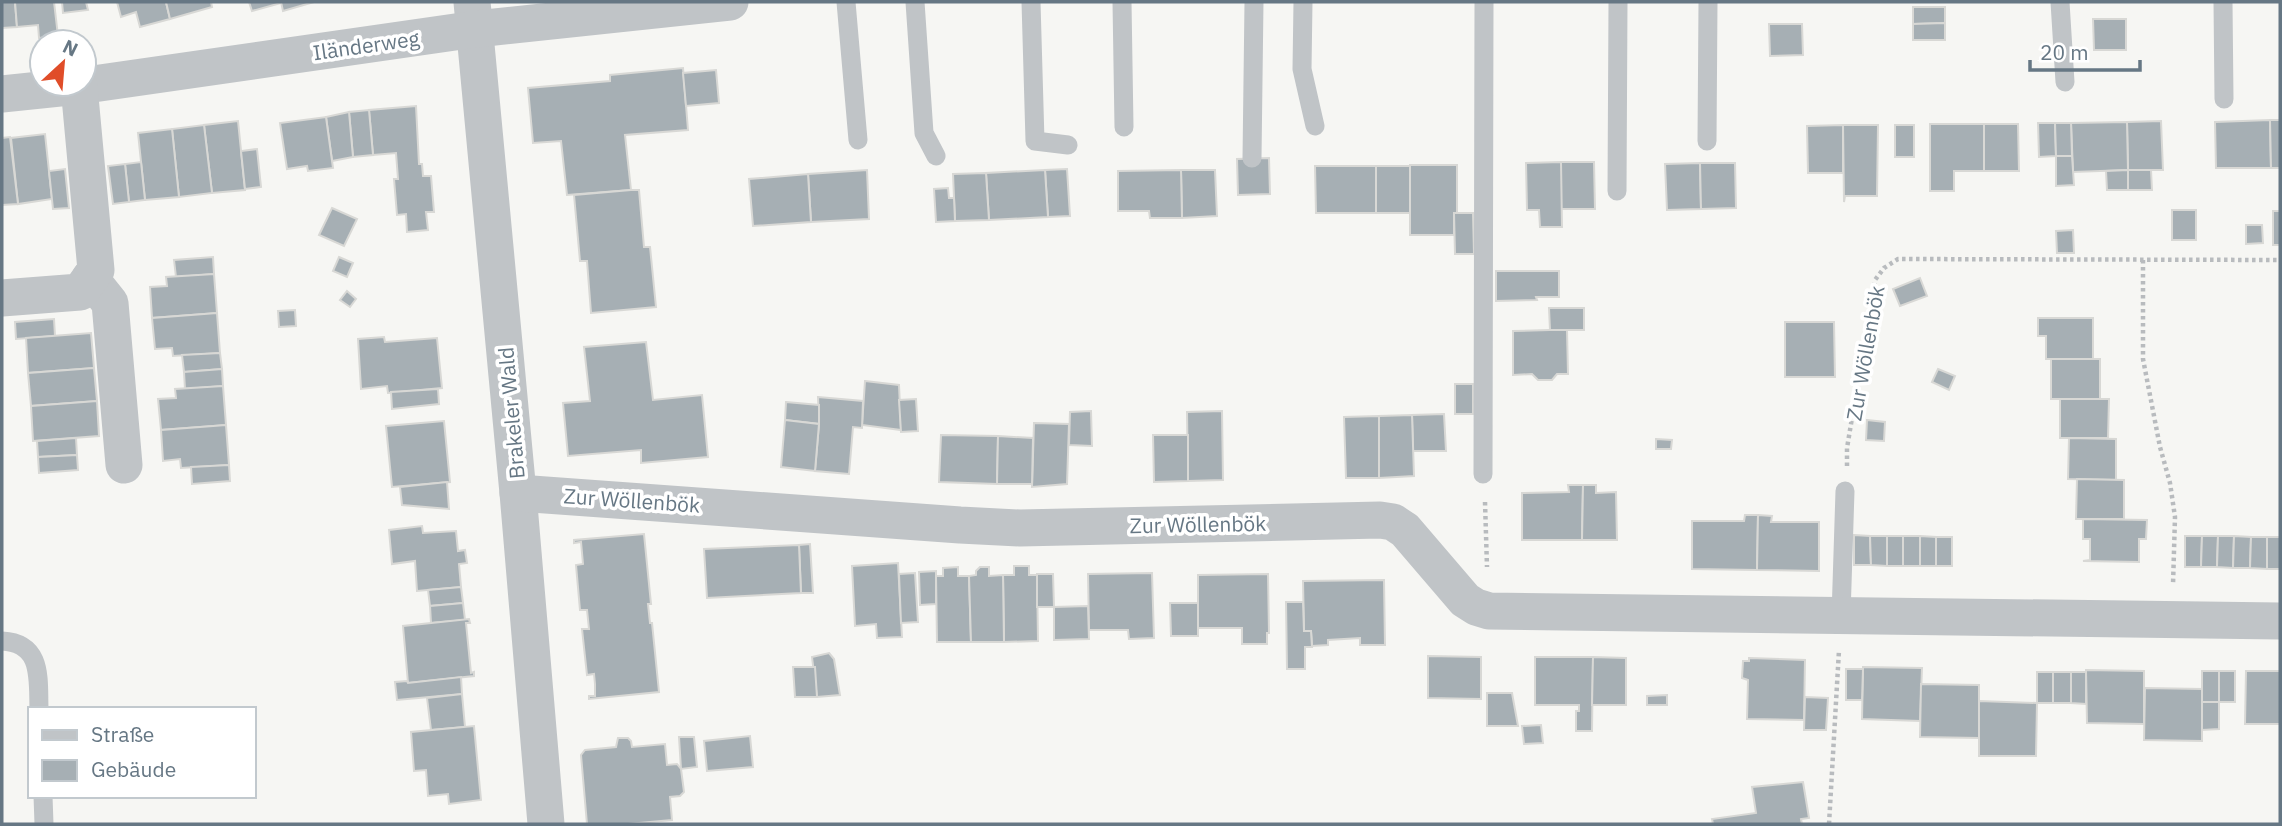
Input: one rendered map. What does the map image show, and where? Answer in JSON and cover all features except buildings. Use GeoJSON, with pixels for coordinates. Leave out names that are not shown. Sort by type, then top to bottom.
{"type":"FeatureCollection","features":[{"type":"Feature","properties":{"kind":"street","name":"Iländerweg"},"geometry":{"type":"LineString","coordinates":[[98,83],[474,15],[730,2]]}},
{"type":"Feature","properties":{"kind":"street","name":"Brakeler Wald"},"geometry":{"type":"LineString","coordinates":[[474,15],[546,824]]}},
{"type":"Feature","properties":{"kind":"street","name":"Iländerweg"},"geometry":{"type":"LineString","coordinates":[[2,94],[28,91]]}},
{"type":"Feature","properties":{"kind":"street"},"geometry":{"type":"LineString","coordinates":[[2,298],[80,292],[96,270],[80,98]]}},
{"type":"Feature","properties":{"kind":"street"},"geometry":{"type":"LineString","coordinates":[[90,278],[110,303],[124,465]]}},
{"type":"Feature","properties":{"kind":"street","name":"Zur Wöllenbök"},"geometry":{"type":"LineString","coordinates":[[518,493],[1008,527],[1380,520],[1393,522],[1405,530],[1465,600],[1489,611],[2280,621]]}},
{"type":"Feature","properties":{"kind":"lane"},"geometry":{"type":"LineString","coordinates":[[846,2],[858,140]]}},
{"type":"Feature","properties":{"kind":"lane"},"geometry":{"type":"LineString","coordinates":[[915,2],[924,133],[936,156]]}},
{"type":"Feature","properties":{"kind":"lane"},"geometry":{"type":"LineString","coordinates":[[1031,2],[1035,141],[1068,145]]}},
{"type":"Feature","properties":{"kind":"lane"},"geometry":{"type":"LineString","coordinates":[[1122,2],[1124,127]]}},
{"type":"Feature","properties":{"kind":"lane"},"geometry":{"type":"LineString","coordinates":[[1252,158],[1254,2]]}},
{"type":"Feature","properties":{"kind":"lane"},"geometry":{"type":"LineString","coordinates":[[1303,2],[1301,69],[1315,126]]}},
{"type":"Feature","properties":{"kind":"lane"},"geometry":{"type":"LineString","coordinates":[[1483,474],[1484,2]]}},
{"type":"Feature","properties":{"kind":"lane"},"geometry":{"type":"LineString","coordinates":[[1617,191],[1618,2]]}},
{"type":"Feature","properties":{"kind":"lane"},"geometry":{"type":"LineString","coordinates":[[1707,141],[1708,2]]}},
{"type":"Feature","properties":{"kind":"lane"},"geometry":{"type":"LineString","coordinates":[[2060,2],[2065,82]]}},
{"type":"Feature","properties":{"kind":"lane"},"geometry":{"type":"LineString","coordinates":[[2223,2],[2224,99]]}},
{"type":"Feature","properties":{"kind":"lane"},"geometry":{"type":"LineString","coordinates":[[1841,616],[1845,491]]}},
{"type":"Feature","properties":{"kind":"lane"},"geometry":{"type":"LineString","coordinates":[[2,641],[22,647],[33,656],[37,666],[39,707]]}},
{"type":"Feature","properties":{"kind":"lane"},"geometry":{"type":"LineString","coordinates":[[43,798],[44,824]]}},
{"type":"Feature","properties":{"kind":"path","name":"Zur Wöllenbök"},"geometry":{"type":"LineString","coordinates":[[1845,491],[1847,448],[1875,280],[1884,268],[1898,259],[2280,260]]}},
{"type":"Feature","properties":{"kind":"path"},"geometry":{"type":"LineString","coordinates":[[2143,260],[2143,359],[2175,517],[2172,619]]}},
{"type":"Feature","properties":{"kind":"path"},"geometry":{"type":"LineString","coordinates":[[1483,474],[1489,611]]}},
{"type":"Feature","properties":{"kind":"path"},"geometry":{"type":"LineString","coordinates":[[1829,824],[1841,616]]}}]}
